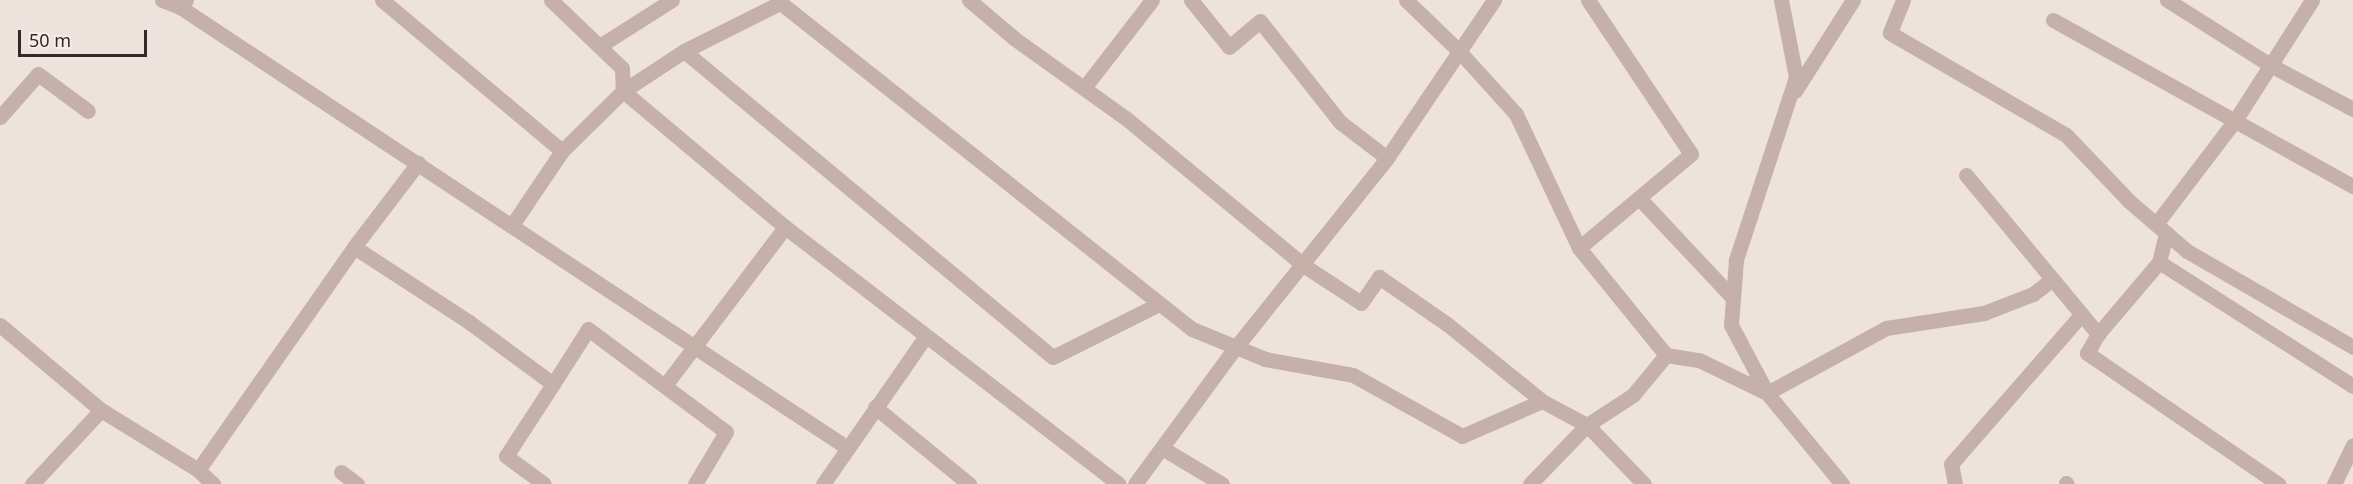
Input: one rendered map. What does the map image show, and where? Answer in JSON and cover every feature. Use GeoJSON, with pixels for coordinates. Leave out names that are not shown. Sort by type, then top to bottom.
{"type":"FeatureCollection","features":[{"type":"Feature","properties":{"kind":"street"},"geometry":{"type":"LineString","coordinates":[[162,0],[183,4],[846,447]]}},
{"type":"Feature","properties":{"kind":"street"},"geometry":{"type":"LineString","coordinates":[[382,0],[562,151]]}},
{"type":"Feature","properties":{"kind":"street"},"geometry":{"type":"LineString","coordinates":[[551,0],[601,45],[622,68],[622,91]]}},
{"type":"Feature","properties":{"kind":"street"},"geometry":{"type":"LineString","coordinates":[[601,45],[672,0]]}},
{"type":"Feature","properties":{"kind":"street"},"geometry":{"type":"LineString","coordinates":[[969,0],[1128,120],[1303,265],[1361,303],[1379,277],[1447,324],[1542,401],[1587,425],[1644,484]]}},
{"type":"Feature","properties":{"kind":"street"},"geometry":{"type":"LineString","coordinates":[[1084,88],[1152,0]]}},
{"type":"Feature","properties":{"kind":"street"},"geometry":{"type":"LineString","coordinates":[[1191,0],[1229,47],[1260,21],[1340,122],[1387,158]]}},
{"type":"Feature","properties":{"kind":"street"},"geometry":{"type":"LineString","coordinates":[[1406,0],[1459,51],[1516,114],[1579,248],[1666,355],[1699,360],[1767,393]]}},
{"type":"Feature","properties":{"kind":"street"},"geometry":{"type":"LineString","coordinates":[[1136,484],[1235,348],[1387,158],[1494,0]]}},
{"type":"Feature","properties":{"kind":"street"},"geometry":{"type":"LineString","coordinates":[[1579,248],[1690,153],[1588,0]]}},
{"type":"Feature","properties":{"kind":"street"},"geometry":{"type":"LineString","coordinates":[[1780,0],[1796,77],[1782,112],[1736,260],[1731,325],[1767,393],[1842,484]]}},
{"type":"Feature","properties":{"kind":"street"},"geometry":{"type":"LineString","coordinates":[[1782,112],[1853,0]]}},
{"type":"Feature","properties":{"kind":"street"},"geometry":{"type":"LineString","coordinates":[[1903,0],[1890,33],[2066,135],[2161,229],[2187,251],[2353,348]]}},
{"type":"Feature","properties":{"kind":"street"},"geometry":{"type":"LineString","coordinates":[[2167,0],[2184,5],[2272,66],[2353,109]]}},
{"type":"Feature","properties":{"kind":"street"},"geometry":{"type":"LineString","coordinates":[[2278,484],[2087,353],[2098,334],[2159,262],[2161,229],[2272,66],[2312,0]]}},
{"type":"Feature","properties":{"kind":"street"},"geometry":{"type":"LineString","coordinates":[[512,225],[562,151],[622,91],[684,51],[778,1],[1192,329],[1265,359],[1353,375],[1462,436],[1542,401]]}},
{"type":"Feature","properties":{"kind":"street"},"geometry":{"type":"LineString","coordinates":[[2053,20],[2236,119],[2353,186]]}},
{"type":"Feature","properties":{"kind":"street"},"geometry":{"type":"LineString","coordinates":[[684,51],[1053,357],[1159,304]]}},
{"type":"Feature","properties":{"kind":"street"},"geometry":{"type":"LineString","coordinates":[[0,117],[38,74],[88,111]]}},
{"type":"Feature","properties":{"kind":"street"},"geometry":{"type":"LineString","coordinates":[[622,91],[785,226],[1119,484]]}},
{"type":"Feature","properties":{"kind":"street"},"geometry":{"type":"LineString","coordinates":[[198,470],[354,247],[418,163]]}},
{"type":"Feature","properties":{"kind":"street"},"geometry":{"type":"LineString","coordinates":[[1966,175],[2098,334]]}},
{"type":"Feature","properties":{"kind":"street"},"geometry":{"type":"LineString","coordinates":[[1639,198],[1733,298]]}},
{"type":"Feature","properties":{"kind":"street"},"geometry":{"type":"LineString","coordinates":[[666,384],[785,226]]}},
{"type":"Feature","properties":{"kind":"street"},"geometry":{"type":"LineString","coordinates":[[354,247],[469,322],[552,384]]}},
{"type":"Feature","properties":{"kind":"street"},"geometry":{"type":"LineString","coordinates":[[2159,262],[2353,386]]}},
{"type":"Feature","properties":{"kind":"street"},"geometry":{"type":"LineString","coordinates":[[1767,393],[1886,328],[1984,313],[2033,294],[2052,279]]}},
{"type":"Feature","properties":{"kind":"street"},"geometry":{"type":"LineString","coordinates":[[1955,484],[1951,464],[2082,314]]}},
{"type":"Feature","properties":{"kind":"street"},"geometry":{"type":"LineString","coordinates":[[0,326],[101,410],[198,470],[213,484]]}},
{"type":"Feature","properties":{"kind":"street"},"geometry":{"type":"LineString","coordinates":[[544,484],[506,456],[588,329],[666,384],[726,432],[695,484]]}},
{"type":"Feature","properties":{"kind":"street"},"geometry":{"type":"LineString","coordinates":[[823,484],[846,447],[926,336]]}},
{"type":"Feature","properties":{"kind":"street"},"geometry":{"type":"LineString","coordinates":[[1530,484],[1587,425],[1633,395],[1666,355]]}},
{"type":"Feature","properties":{"kind":"street"},"geometry":{"type":"LineString","coordinates":[[875,407],[969,484]]}},
{"type":"Feature","properties":{"kind":"street"},"geometry":{"type":"LineString","coordinates":[[32,484],[101,410]]}},
{"type":"Feature","properties":{"kind":"street"},"geometry":{"type":"LineString","coordinates":[[2334,484],[2353,445]]}},
{"type":"Feature","properties":{"kind":"street"},"geometry":{"type":"LineString","coordinates":[[1162,448],[1222,484]]}},
{"type":"Feature","properties":{"kind":"street"},"geometry":{"type":"LineString","coordinates":[[341,472],[357,484]]}}]}
